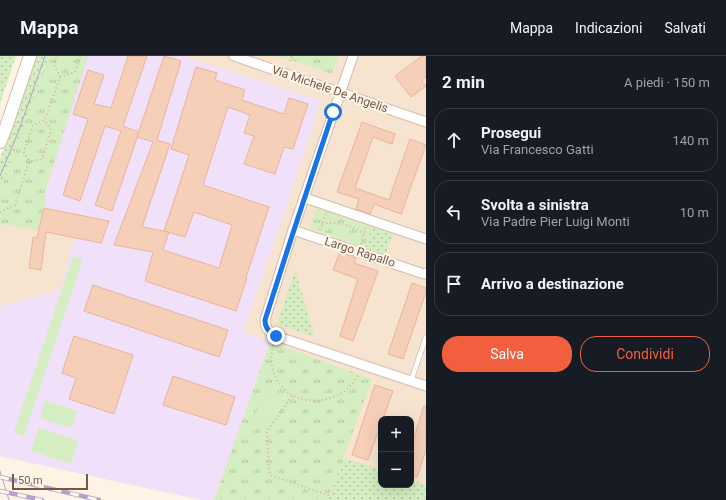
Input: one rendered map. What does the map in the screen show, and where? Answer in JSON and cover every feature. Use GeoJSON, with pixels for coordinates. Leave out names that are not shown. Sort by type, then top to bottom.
{"type":"FeatureCollection","features":[{"type":"Feature","properties":{"kind":"main road"},"geometry":{"type":"LineString","coordinates":[[0,142],[30,56]]}},
{"type":"Feature","properties":{"kind":"street","name":"Via Michele De Angelis"},"geometry":{"type":"LineString","coordinates":[[234,56],[426,122]]}},
{"type":"Feature","properties":{"kind":"street"},"geometry":{"type":"LineString","coordinates":[[353,56],[294,230],[265,320],[265,325],[269,332],[276,336],[426,386]]}},
{"type":"Feature","properties":{"kind":"street"},"geometry":{"type":"LineString","coordinates":[[305,198],[426,239]]}},
{"type":"Feature","properties":{"kind":"street","name":"Largo Rapallo"},"geometry":{"type":"LineString","coordinates":[[294,230],[424,274],[426,273]]}},
{"type":"Feature","properties":{"kind":"lane"},"geometry":{"type":"LineString","coordinates":[[411,381],[426,337]]}},
{"type":"Feature","properties":{"kind":"path"},"geometry":{"type":"LineString","coordinates":[[0,212],[15,205],[29,162],[24,152],[33,125],[45,120],[60,76],[54,65],[57,56]]}},
{"type":"Feature","properties":{"kind":"path"},"geometry":{"type":"LineString","coordinates":[[60,76],[75,72],[80,56]]}},
{"type":"Feature","properties":{"kind":"path"},"geometry":{"type":"LineString","coordinates":[[290,61],[292,56]]}},
{"type":"Feature","properties":{"kind":"path"},"geometry":{"type":"LineString","coordinates":[[29,162],[42,159],[51,130],[45,120]]}},
{"type":"Feature","properties":{"kind":"path"},"geometry":{"type":"LineString","coordinates":[[319,232],[327,210]]}},
{"type":"Feature","properties":{"kind":"path"},"geometry":{"type":"LineString","coordinates":[[322,224],[346,224],[364,234]]}},
{"type":"Feature","properties":{"kind":"path"},"geometry":{"type":"LineString","coordinates":[[360,247],[367,224]]}},
{"type":"Feature","properties":{"kind":"path"},"geometry":{"type":"LineString","coordinates":[[274,341],[271,356],[274,375],[285,390],[292,396],[301,400],[311,401],[335,397],[352,385],[360,370]]}},
{"type":"Feature","properties":{"kind":"path"},"geometry":{"type":"LineString","coordinates":[[292,396],[268,430],[270,475],[330,496]]}},
{"type":"Feature","properties":{"kind":"shaded area"},"geometry":{"type":"Polygon","coordinates":[[[49,56],[426,56],[426,500],[202,500],[0,456],[0,189],[10,166],[49,56]]]}},
{"type":"Feature","properties":{"kind":"shaded area"},"geometry":{"type":"Polygon","coordinates":[[[88,56],[183,56],[320,101],[287,204],[243,332],[270,342],[214,500],[202,500],[0,456],[0,306],[60,290],[75,238],[39,230],[44,208],[46,189],[88,56]]]}},
{"type":"Feature","properties":{"kind":"green space"},"geometry":{"type":"Polygon","coordinates":[[[0,56],[16,56],[0,104],[0,56]]]}},
{"type":"Feature","properties":{"kind":"green space"},"geometry":{"type":"Polygon","coordinates":[[[35,56],[49,56],[18,144],[0,189],[0,159],[35,56]]]}},
{"type":"Feature","properties":{"kind":"green space"},"geometry":{"type":"Polygon","coordinates":[[[49,56],[88,56],[46,189],[44,208],[39,230],[0,224],[0,189],[18,144],[49,56]]]}},
{"type":"Feature","properties":{"kind":"green space"},"geometry":{"type":"Polygon","coordinates":[[[279,56],[338,56],[332,74],[279,56]]]}},
{"type":"Feature","properties":{"kind":"green space"},"geometry":{"type":"Polygon","coordinates":[[[316,208],[372,227],[365,248],[310,228],[316,208]]]}},
{"type":"Feature","properties":{"kind":"green space"},"geometry":{"type":"Polygon","coordinates":[[[372,227],[393,234],[385,255],[365,248],[372,227]]]}},
{"type":"Feature","properties":{"kind":"green space"},"geometry":{"type":"Polygon","coordinates":[[[73,256],[83,259],[24,436],[14,432],[73,256]]]}},
{"type":"Feature","properties":{"kind":"green space"},"geometry":{"type":"Polygon","coordinates":[[[295,270],[315,337],[277,324],[295,270]]]}},
{"type":"Feature","properties":{"kind":"green space"},"geometry":{"type":"Polygon","coordinates":[[[270,342],[372,379],[328,500],[214,500],[270,342]]]}},
{"type":"Feature","properties":{"kind":"green space"},"geometry":{"type":"Polygon","coordinates":[[[271,390],[286,401],[268,428],[252,418],[271,390]]]}},
{"type":"Feature","properties":{"kind":"green space"},"geometry":{"type":"Polygon","coordinates":[[[45,401],[77,411],[71,428],[40,418],[45,401]]]}},
{"type":"Feature","properties":{"kind":"green space"},"geometry":{"type":"Polygon","coordinates":[[[39,428],[78,441],[71,464],[31,451],[39,428]]]}},
{"type":"Feature","properties":{"kind":"green space"},"geometry":{"type":"Polygon","coordinates":[[[344,458],[378,469],[378,488],[414,488],[414,481],[426,485],[426,500],[328,500],[344,458]]]}},
{"type":"Feature","properties":{"kind":"building"},"geometry":{"type":"Polygon","coordinates":[[[128,56],[147,56],[123,126],[139,132],[112,211],[95,205],[121,131],[105,126],[80,201],[63,195],[88,119],[73,114],[88,70],[104,75],[94,104],[111,108],[128,56]]]}},
{"type":"Feature","properties":{"kind":"building"},"geometry":{"type":"Polygon","coordinates":[[[164,56],[181,61],[157,140],[170,144],[142,227],[164,231],[189,155],[171,149],[196,67],[217,73],[215,80],[245,90],[242,100],[284,114],[289,98],[308,104],[293,149],[284,147],[275,174],[244,164],[254,136],[244,133],[250,115],[228,107],[203,185],[269,207],[236,311],[145,281],[153,252],[114,245],[153,142],[137,137],[164,56]],[[194,212],[185,237],[169,232],[163,250],[219,268],[232,225],[194,212]]]}},
{"type":"Feature","properties":{"kind":"building"},"geometry":{"type":"Polygon","coordinates":[[[422,56],[426,56],[426,77],[422,81],[426,86],[411,97],[395,76],[422,56]]]}},
{"type":"Feature","properties":{"kind":"building"},"geometry":{"type":"Polygon","coordinates":[[[362,122],[395,134],[392,144],[373,137],[355,188],[389,200],[410,139],[426,145],[401,214],[374,204],[370,214],[356,209],[359,199],[337,192],[362,122]]]}},
{"type":"Feature","properties":{"kind":"building"},"geometry":{"type":"Polygon","coordinates":[[[44,208],[109,221],[101,243],[46,232],[41,270],[29,268],[33,237],[37,238],[44,208]]]}},
{"type":"Feature","properties":{"kind":"building"},"geometry":{"type":"Polygon","coordinates":[[[340,252],[356,258],[354,263],[378,271],[353,341],[340,336],[358,279],[333,270],[340,252]]]}},
{"type":"Feature","properties":{"kind":"building"},"geometry":{"type":"Polygon","coordinates":[[[412,283],[426,288],[426,292],[403,359],[388,354],[412,283]]]}},
{"type":"Feature","properties":{"kind":"building"},"geometry":{"type":"Polygon","coordinates":[[[93,285],[228,330],[219,357],[84,311],[93,285]]]}},
{"type":"Feature","properties":{"kind":"building"},"geometry":{"type":"Polygon","coordinates":[[[74,336],[133,355],[114,414],[69,399],[76,378],[62,373],[74,336]]]}},
{"type":"Feature","properties":{"kind":"building"},"geometry":{"type":"Polygon","coordinates":[[[173,376],[235,397],[226,425],[163,405],[173,376]]]}},
{"type":"Feature","properties":{"kind":"building"},"geometry":{"type":"Polygon","coordinates":[[[375,385],[393,391],[384,416],[378,416],[378,432],[368,460],[352,455],[375,385]]]}},
{"type":"Feature","properties":{"kind":"building"},"geometry":{"type":"Polygon","coordinates":[[[424,406],[426,406],[426,450],[417,477],[414,476],[414,438],[424,406]]]}},
{"type":"Feature","properties":{"kind":"tram line"},"geometry":{"type":"LineString","coordinates":[[0,176],[19,130],[45,56]]}},
{"type":"Feature","properties":{"kind":"tram line"},"geometry":{"type":"LineString","coordinates":[[0,471],[9,500]]}},
{"type":"Feature","properties":{"kind":"railway"},"geometry":{"type":"LineString","coordinates":[[0,477],[99,500]]}},
{"type":"Feature","properties":{"kind":"railway"},"geometry":{"type":"LineString","coordinates":[[0,491],[42,500]]}},
{"type":"Feature","properties":{"kind":"route"},"geometry":{"type":"LineString","coordinates":[[276,336],[269,332],[265,325],[265,320],[333,112]]}}]}
